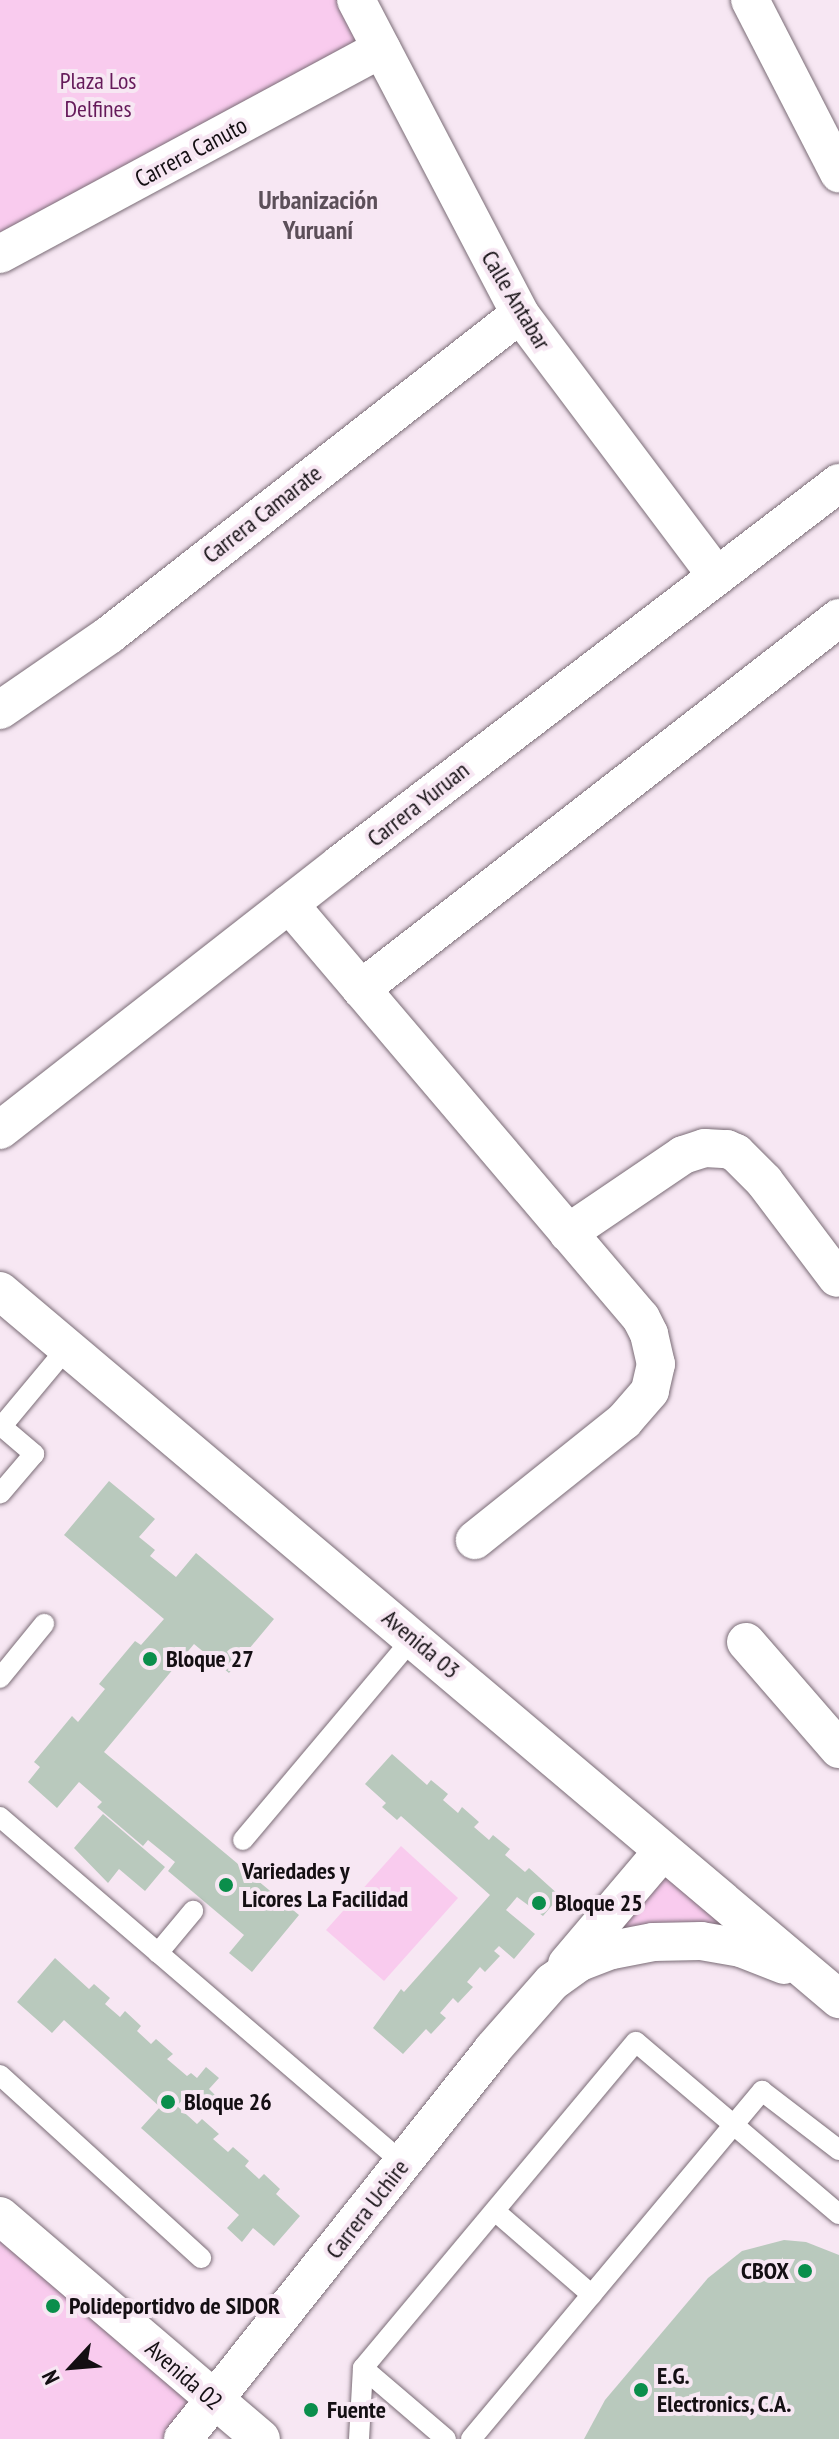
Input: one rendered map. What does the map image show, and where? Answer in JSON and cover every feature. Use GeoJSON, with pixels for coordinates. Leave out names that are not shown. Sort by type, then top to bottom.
{"type":"FeatureCollection","features":[{"type":"Feature","properties":{"kind":"street","name":"Calle Antabar"},"geometry":{"type":"LineString","coordinates":[[356,0],[520,314],[716,575]]}},
{"type":"Feature","properties":{"kind":"street"},"geometry":{"type":"LineString","coordinates":[[750,0],[839,173]]}},
{"type":"Feature","properties":{"kind":"street","name":"Carrera Canuto"},"geometry":{"type":"LineString","coordinates":[[0,254],[381,49]]}},
{"type":"Feature","properties":{"kind":"street","name":"Carrera Camarate"},"geometry":{"type":"LineString","coordinates":[[0,710],[109,635],[520,314]]}},
{"type":"Feature","properties":{"kind":"street","name":"Carrera Yuruan"},"geometry":{"type":"LineString","coordinates":[[0,1130],[289,904],[839,483]]}},
{"type":"Feature","properties":{"kind":"street"},"geometry":{"type":"LineString","coordinates":[[361,989],[839,618]]}},
{"type":"Feature","properties":{"kind":"street"},"geometry":{"type":"LineString","coordinates":[[289,904],[641,1318],[649,1334],[656,1364],[650,1391],[624,1421],[475,1540]]}},
{"type":"Feature","properties":{"kind":"street"},"geometry":{"type":"LineString","coordinates":[[568,1233],[683,1155],[716,1147],[736,1153],[764,1181],[837,1278]]}},
{"type":"Feature","properties":{"kind":"street","name":"Avenida 03"},"geometry":{"type":"LineString","coordinates":[[0,1291],[839,1999]]}},
{"type":"Feature","properties":{"kind":"street"},"geometry":{"type":"LineString","coordinates":[[746,1642],[839,1749]]}},
{"type":"Feature","properties":{"kind":"street","name":"Carrera Uchire"},"geometry":{"type":"LineString","coordinates":[[183,2439],[215,2403],[492,2050],[663,1851]]}},
{"type":"Feature","properties":{"kind":"street","name":"Carrera Uchire"},"geometry":{"type":"LineString","coordinates":[[552,1982],[580,1962],[612,1950],[653,1942],[701,1941],[741,1948],[805,1973]]}},
{"type":"Feature","properties":{"kind":"street","name":"Avenida 02"},"geometry":{"type":"LineString","coordinates":[[0,2216],[215,2403],[261,2439]]}},
{"type":"Feature","properties":{"kind":"lane"},"geometry":{"type":"LineString","coordinates":[[0,1494],[34,1454],[1,1426],[67,1348]]}},
{"type":"Feature","properties":{"kind":"lane"},"geometry":{"type":"LineString","coordinates":[[0,1678],[44,1624]]}},
{"type":"Feature","properties":{"kind":"lane"},"geometry":{"type":"LineString","coordinates":[[243,1840],[413,1638]]}},
{"type":"Feature","properties":{"kind":"lane"},"geometry":{"type":"LineString","coordinates":[[0,1817],[403,2163]]}},
{"type":"Feature","properties":{"kind":"lane"},"geometry":{"type":"LineString","coordinates":[[158,1953],[193,1911]]}},
{"type":"Feature","properties":{"kind":"lane"},"geometry":{"type":"LineString","coordinates":[[359,2439],[363,2368],[636,2042],[839,2214]]}},
{"type":"Feature","properties":{"kind":"lane"},"geometry":{"type":"LineString","coordinates":[[0,2075],[201,2258]]}},
{"type":"Feature","properties":{"kind":"lane"},"geometry":{"type":"LineString","coordinates":[[471,2439],[762,2091],[839,2150]]}},
{"type":"Feature","properties":{"kind":"lane"},"geometry":{"type":"LineString","coordinates":[[495,2211],[592,2295]]}},
{"type":"Feature","properties":{"kind":"lane"},"geometry":{"type":"LineString","coordinates":[[363,2368],[446,2439]]}},
{"type":"Feature","properties":{"kind":"green space","name":"Plaza Los Delfines"},"geometry":{"type":"Polygon","coordinates":[[[0,0],[356,0],[381,49],[0,254],[0,0]]]}},
{"type":"Feature","properties":{"kind":"green space"},"geometry":{"type":"Polygon","coordinates":[[[401,1846],[458,1898],[384,1981],[326,1930],[401,1846]]]}},
{"type":"Feature","properties":{"kind":"green space"},"geometry":{"type":"Polygon","coordinates":[[[663,1851],[741,1948],[580,1962],[663,1851]]]}},
{"type":"Feature","properties":{"kind":"green space","name":"Polideportidvo de SIDOR"},"geometry":{"type":"Polygon","coordinates":[[[0,2214],[213,2397],[177,2439],[0,2439],[0,2214]]]}},
{"type":"Feature","properties":{"kind":"building","name":"Bloque 27"},"geometry":{"type":"Polygon","coordinates":[[[109,1481],[155,1519],[139,1537],[155,1550],[150,1556],[176,1577],[196,1553],[274,1619],[229,1673],[194,1644],[104,1752],[299,1915],[252,1972],[229,1953],[244,1935],[168,1871],[175,1862],[148,1840],[143,1846],[97,1807],[102,1802],[79,1782],[57,1808],[28,1782],[40,1767],[34,1762],[72,1716],[78,1722],[105,1689],[99,1684],[135,1641],[141,1645],[164,1619],[64,1535],[109,1481]]]}},
{"type":"Feature","properties":{"kind":"building","name":"Bloque 25"},"geometry":{"type":"Polygon","coordinates":[[[392,1754],[427,1785],[431,1780],[448,1794],[443,1800],[458,1813],[462,1807],[479,1822],[474,1827],[489,1840],[493,1835],[510,1849],[505,1855],[525,1872],[529,1868],[560,1896],[543,1916],[517,1897],[506,1910],[535,1934],[514,1959],[499,1946],[494,1951],[500,1956],[485,1972],[480,1967],[467,1982],[473,1987],[458,2003],[453,1998],[440,2013],[446,2018],[431,2034],[426,2029],[403,2054],[373,2028],[401,1989],[404,1992],[490,1895],[401,1816],[397,1820],[382,1807],[386,1803],[365,1784],[392,1754]]]}},
{"type":"Feature","properties":{"kind":"building"},"geometry":{"type":"Polygon","coordinates":[[[103,1814],[165,1867],[145,1891],[119,1869],[108,1883],[74,1848],[103,1814]]]}},
{"type":"Feature","properties":{"kind":"building","name":"Bloque 26"},"geometry":{"type":"Polygon","coordinates":[[[55,1958],[89,1989],[94,1984],[110,1998],[105,2004],[120,2017],[125,2011],[141,2026],[137,2031],[151,2044],[156,2039],[173,2054],[167,2059],[187,2076],[191,2073],[197,2078],[206,2067],[219,2078],[209,2089],[217,2097],[201,2114],[184,2098],[177,2106],[197,2124],[202,2119],[219,2134],[213,2139],[228,2152],[233,2147],[249,2161],[245,2166],[259,2179],[264,2174],[280,2189],[276,2194],[300,2216],[274,2246],[253,2228],[242,2242],[227,2228],[239,2215],[141,2128],[160,2107],[64,2020],[52,2033],[17,2002],[55,1958]]]}},
{"type":"Feature","properties":{"kind":"building"},"geometry":{"type":"Polygon","coordinates":[[[784,2240],[806,2242],[839,2255],[839,2439],[584,2439],[605,2400],[708,2278],[742,2251],[784,2240]]]}},
{"type":"Feature","properties":{"kind":"place","name":"Bloque 27"},"geometry":{"type":"Point","coordinates":[150,1659]}},
{"type":"Feature","properties":{"kind":"place","name":"Variedades y Licores La Facilidad"},"geometry":{"type":"Point","coordinates":[226,1885]}},
{"type":"Feature","properties":{"kind":"place","name":"Bloque 25"},"geometry":{"type":"Point","coordinates":[539,1903]}},
{"type":"Feature","properties":{"kind":"place","name":"Bloque 26"},"geometry":{"type":"Point","coordinates":[168,2102]}},
{"type":"Feature","properties":{"kind":"place","name":"CBOX"},"geometry":{"type":"Point","coordinates":[805,2271]}},
{"type":"Feature","properties":{"kind":"place","name":"Polideportidvo de SIDOR"},"geometry":{"type":"Point","coordinates":[53,2306]}},
{"type":"Feature","properties":{"kind":"place","name":"E.G. Electronics, C.A."},"geometry":{"type":"Point","coordinates":[641,2390]}},
{"type":"Feature","properties":{"kind":"place","name":"Fuente"},"geometry":{"type":"Point","coordinates":[311,2410]}},
{"type":"Feature","properties":{"kind":"district","name":"Urbanización Yuruaní"},"geometry":{"type":"Point","coordinates":[318,215]}}]}
